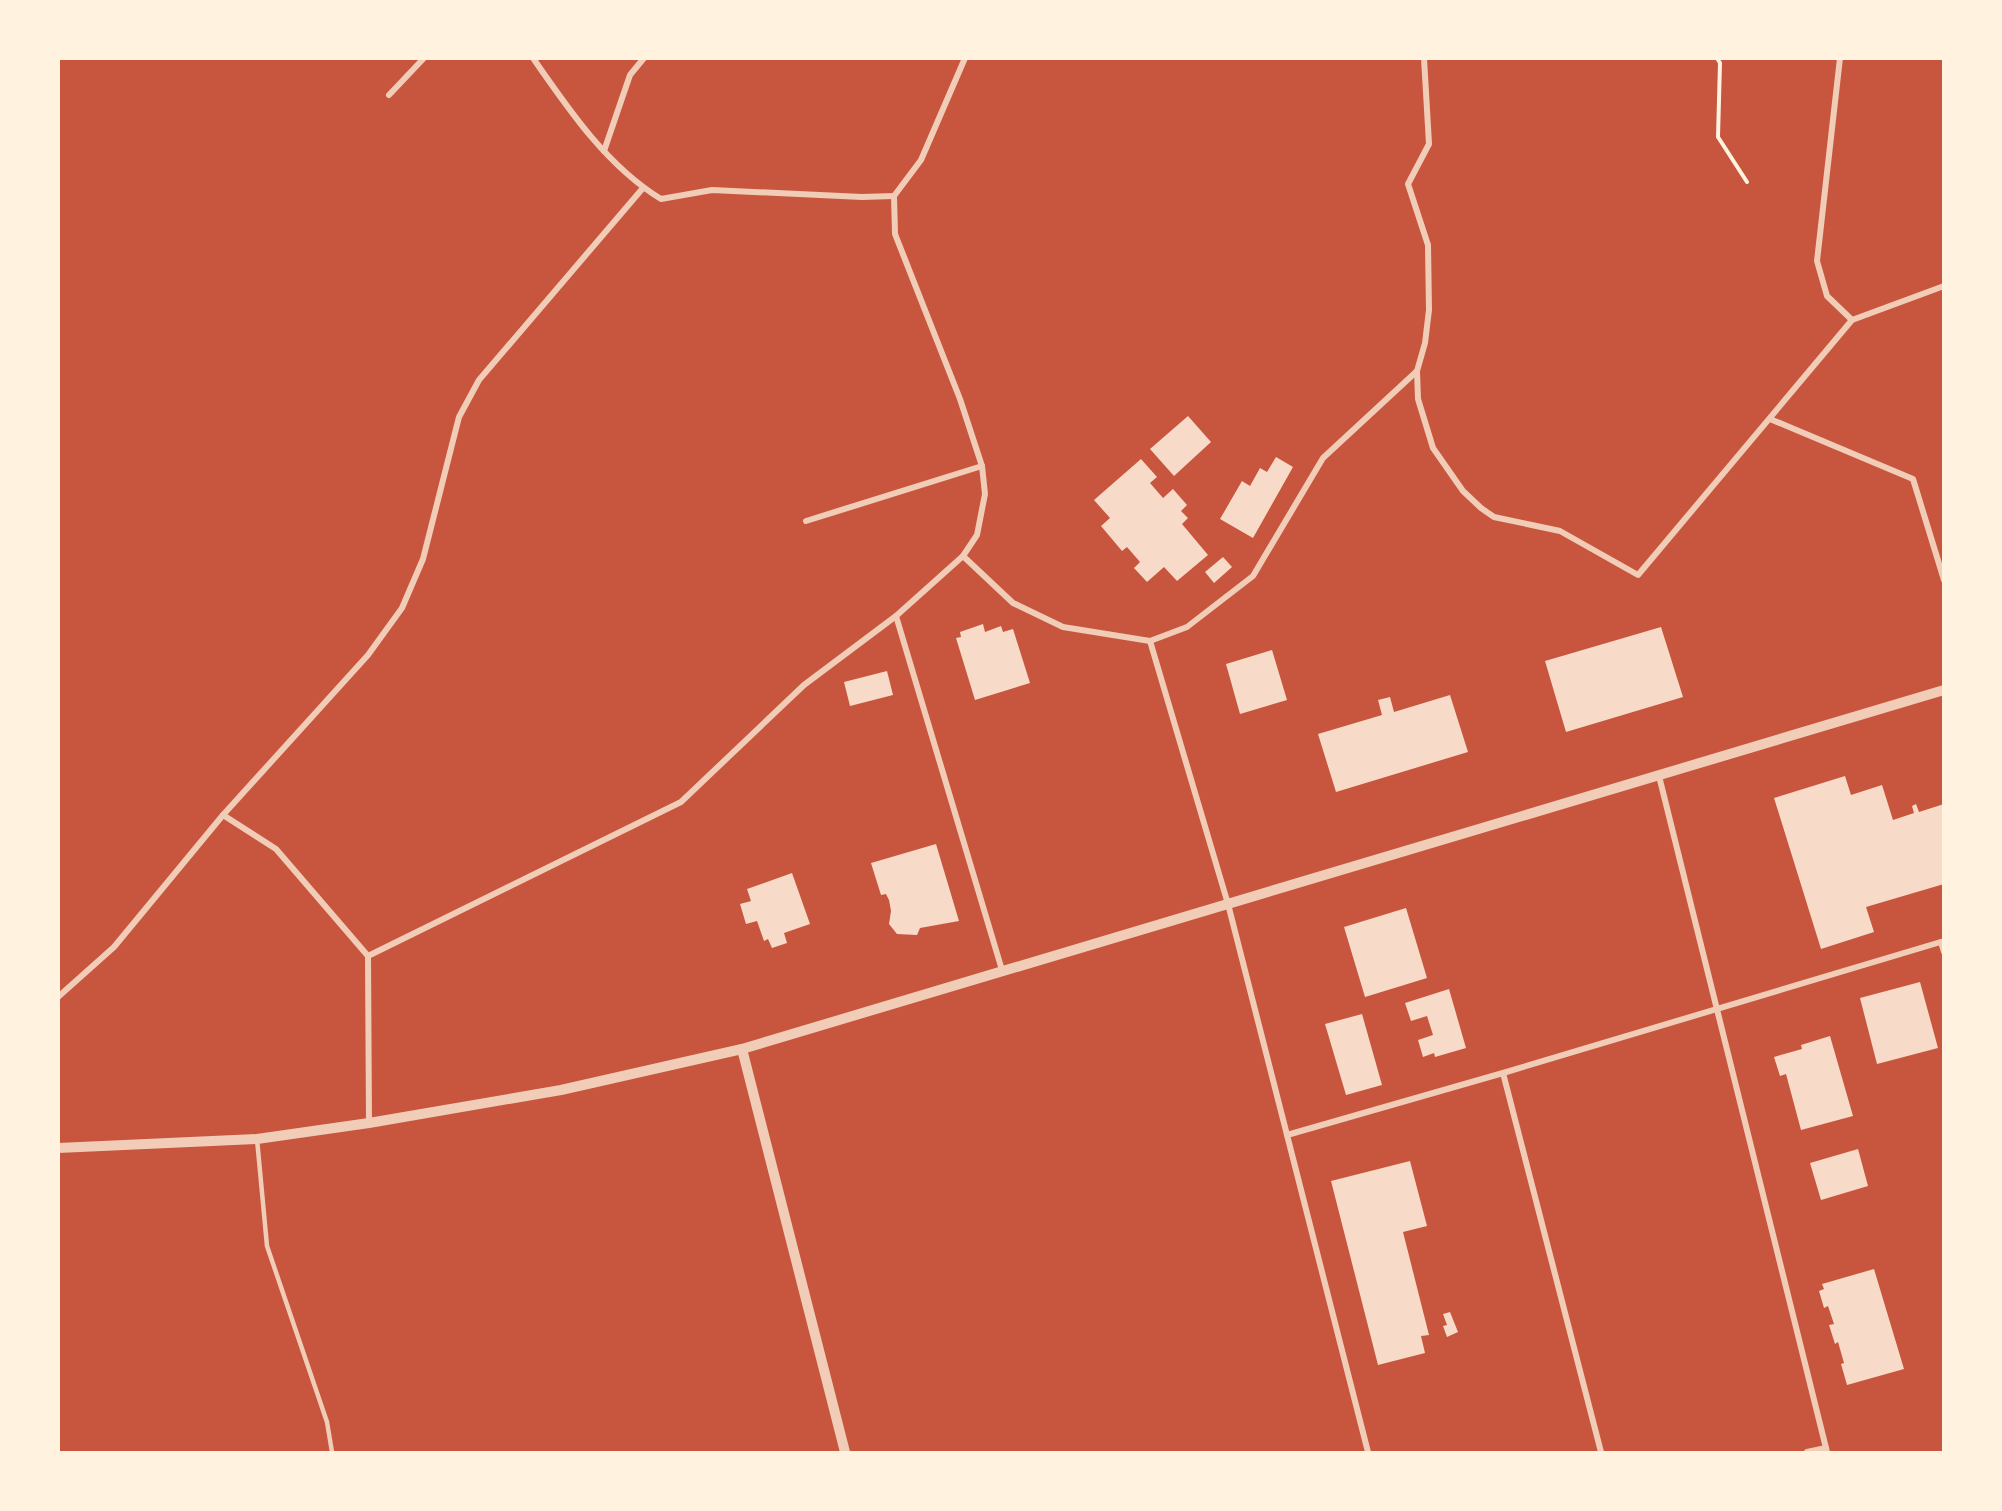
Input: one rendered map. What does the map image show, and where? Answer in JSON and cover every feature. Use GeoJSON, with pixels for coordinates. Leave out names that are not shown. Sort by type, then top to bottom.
{"type":"FeatureCollection","features":[{"type":"Feature","properties":{"kind":"street"},"geometry":{"type":"LineString","coordinates":[[389,95],[424,58]]}},
{"type":"Feature","properties":{"kind":"street"},"geometry":{"type":"LineString","coordinates":[[533,58],[589,136],[643,188],[661,199],[712,190],[862,197],[894,196]]}},
{"type":"Feature","properties":{"kind":"street"},"geometry":{"type":"LineString","coordinates":[[604,151],[630,75],[644,58]]}},
{"type":"Feature","properties":{"kind":"street"},"geometry":{"type":"LineString","coordinates":[[368,956],[681,802],[804,685],[896,616],[963,556],[977,535],[985,494],[982,466],[960,399],[895,234],[894,196],[921,160],[965,58]]}},
{"type":"Feature","properties":{"kind":"street"},"geometry":{"type":"LineString","coordinates":[[1424,58],[1429,144],[1408,184],[1428,244],[1429,310],[1425,343],[1417,371],[1418,399],[1433,448],[1463,490],[1494,517],[1560,531],[1638,575],[1852,320],[1944,285]]}},
{"type":"Feature","properties":{"kind":"street"},"geometry":{"type":"LineString","coordinates":[[1840,58],[1817,261],[1827,296],[1852,320]]}},
{"type":"Feature","properties":{"kind":"street"},"geometry":{"type":"LineString","coordinates":[[58,997],[114,947],[222,815],[368,655],[402,608],[423,560],[459,417],[480,380],[643,188]]}},
{"type":"Feature","properties":{"kind":"street"},"geometry":{"type":"LineString","coordinates":[[963,556],[1013,603],[1063,627],[1150,641],[1187,627],[1252,576],[1323,458],[1417,371]]}},
{"type":"Feature","properties":{"kind":"street"},"geometry":{"type":"LineString","coordinates":[[1770,419],[1913,479],[1944,580]]}},
{"type":"Feature","properties":{"kind":"street"},"geometry":{"type":"LineString","coordinates":[[806,522],[982,466]]}},
{"type":"Feature","properties":{"kind":"street"},"geometry":{"type":"LineString","coordinates":[[896,616],[1002,970]]}},
{"type":"Feature","properties":{"kind":"street"},"geometry":{"type":"LineString","coordinates":[[1150,641],[1228,904],[1368,1452]]}},
{"type":"Feature","properties":{"kind":"street"},"geometry":{"type":"LineString","coordinates":[[58,1148],[256,1139],[369,1123],[561,1090],[742,1049],[1944,690]]}},
{"type":"Feature","properties":{"kind":"street"},"geometry":{"type":"LineString","coordinates":[[1659,776],[1827,1450],[1807,1452]]}},
{"type":"Feature","properties":{"kind":"street"},"geometry":{"type":"LineString","coordinates":[[222,815],[276,849],[368,956],[369,1123]]}},
{"type":"Feature","properties":{"kind":"street"},"geometry":{"type":"LineString","coordinates":[[1287,1135],[1503,1073],[1942,941],[1944,952]]}},
{"type":"Feature","properties":{"kind":"street"},"geometry":{"type":"LineString","coordinates":[[742,1049],[845,1452]]}},
{"type":"Feature","properties":{"kind":"street"},"geometry":{"type":"LineString","coordinates":[[1503,1073],[1601,1452]]}},
{"type":"Feature","properties":{"kind":"lane"},"geometry":{"type":"LineString","coordinates":[[256,1139],[267,1246],[327,1422],[332,1452]]}},
{"type":"Feature","properties":{"kind":"path"},"geometry":{"type":"LineString","coordinates":[[1717,58],[1720,63],[1718,138],[1747,182]]}},
{"type":"Feature","properties":{"kind":"building"},"geometry":{"type":"Polygon","coordinates":[[[1188,416],[1211,442],[1174,476],[1150,449],[1188,416]]]}},
{"type":"Feature","properties":{"kind":"building"},"geometry":{"type":"Polygon","coordinates":[[[1276,457],[1293,467],[1253,538],[1220,519],[1242,481],[1250,486],[1260,468],[1267,472],[1276,457]]]}},
{"type":"Feature","properties":{"kind":"building"},"geometry":{"type":"Polygon","coordinates":[[[1141,459],[1157,477],[1150,483],[1163,498],[1173,489],[1187,505],[1181,511],[1188,518],[1182,524],[1208,555],[1177,581],[1164,567],[1147,582],[1134,568],[1140,562],[1127,547],[1122,551],[1101,526],[1110,518],[1094,500],[1141,459]]]}},
{"type":"Feature","properties":{"kind":"building"},"geometry":{"type":"Polygon","coordinates":[[[1223,557],[1232,567],[1214,583],[1205,572],[1223,557]]]}},
{"type":"Feature","properties":{"kind":"building"},"geometry":{"type":"Polygon","coordinates":[[[983,624],[985,632],[1001,626],[1003,632],[1013,629],[1030,683],[975,700],[956,638],[961,637],[960,632],[983,624]]]}},
{"type":"Feature","properties":{"kind":"building"},"geometry":{"type":"Polygon","coordinates":[[[1661,627],[1683,697],[1566,732],[1545,661],[1661,627]]]}},
{"type":"Feature","properties":{"kind":"building"},"geometry":{"type":"Polygon","coordinates":[[[1272,650],[1287,700],[1240,714],[1226,664],[1272,650]]]}},
{"type":"Feature","properties":{"kind":"building"},"geometry":{"type":"Polygon","coordinates":[[[887,671],[893,695],[850,706],[844,682],[887,671]]]}},
{"type":"Feature","properties":{"kind":"building"},"geometry":{"type":"Polygon","coordinates":[[[1450,695],[1468,752],[1336,792],[1318,734],[1382,715],[1378,700],[1390,697],[1394,712],[1450,695]]]}},
{"type":"Feature","properties":{"kind":"building"},"geometry":{"type":"Polygon","coordinates":[[[1845,776],[1851,795],[1882,785],[1893,820],[1914,813],[1912,806],[1916,804],[1919,812],[1944,804],[1944,884],[1866,907],[1874,932],[1821,949],[1774,798],[1845,776]]]}},
{"type":"Feature","properties":{"kind":"building"},"geometry":{"type":"Polygon","coordinates":[[[936,844],[959,921],[920,928],[917,935],[897,934],[889,924],[891,911],[889,900],[886,894],[881,895],[871,863],[936,844]]]}},
{"type":"Feature","properties":{"kind":"building"},"geometry":{"type":"Polygon","coordinates":[[[792,873],[810,924],[784,933],[787,943],[772,948],[768,939],[764,941],[757,921],[746,924],[740,904],[751,901],[747,889],[792,873]]]}},
{"type":"Feature","properties":{"kind":"building"},"geometry":{"type":"Polygon","coordinates":[[[1406,908],[1427,978],[1365,997],[1344,927],[1406,908]]]}},
{"type":"Feature","properties":{"kind":"building"},"geometry":{"type":"Polygon","coordinates":[[[1920,982],[1938,1048],[1877,1064],[1860,998],[1920,982]]]}},
{"type":"Feature","properties":{"kind":"building"},"geometry":{"type":"Polygon","coordinates":[[[1449,989],[1466,1048],[1435,1057],[1434,1053],[1423,1057],[1418,1040],[1433,1035],[1427,1016],[1411,1021],[1405,1003],[1449,989]]]}},
{"type":"Feature","properties":{"kind":"building"},"geometry":{"type":"Polygon","coordinates":[[[1362,1014],[1382,1085],[1346,1095],[1325,1024],[1362,1014]]]}},
{"type":"Feature","properties":{"kind":"building"},"geometry":{"type":"Polygon","coordinates":[[[1830,1036],[1853,1116],[1801,1130],[1786,1074],[1780,1076],[1774,1057],[1802,1049],[1801,1045],[1830,1036]]]}},
{"type":"Feature","properties":{"kind":"building"},"geometry":{"type":"Polygon","coordinates":[[[1858,1149],[1868,1186],[1821,1200],[1810,1163],[1858,1149]]]}},
{"type":"Feature","properties":{"kind":"building"},"geometry":{"type":"Polygon","coordinates":[[[1410,1161],[1427,1226],[1403,1232],[1429,1335],[1421,1336],[1425,1353],[1378,1365],[1331,1181],[1410,1161]]]}},
{"type":"Feature","properties":{"kind":"building"},"geometry":{"type":"Polygon","coordinates":[[[1874,1269],[1904,1369],[1847,1385],[1838,1342],[1835,1344],[1829,1325],[1834,1324],[1828,1306],[1824,1308],[1819,1291],[1824,1289],[1822,1284],[1874,1269]]]}},
{"type":"Feature","properties":{"kind":"building"},"geometry":{"type":"Polygon","coordinates":[[[1450,1312],[1458,1332],[1447,1337],[1443,1326],[1447,1325],[1443,1314],[1450,1312]]]}}]}
